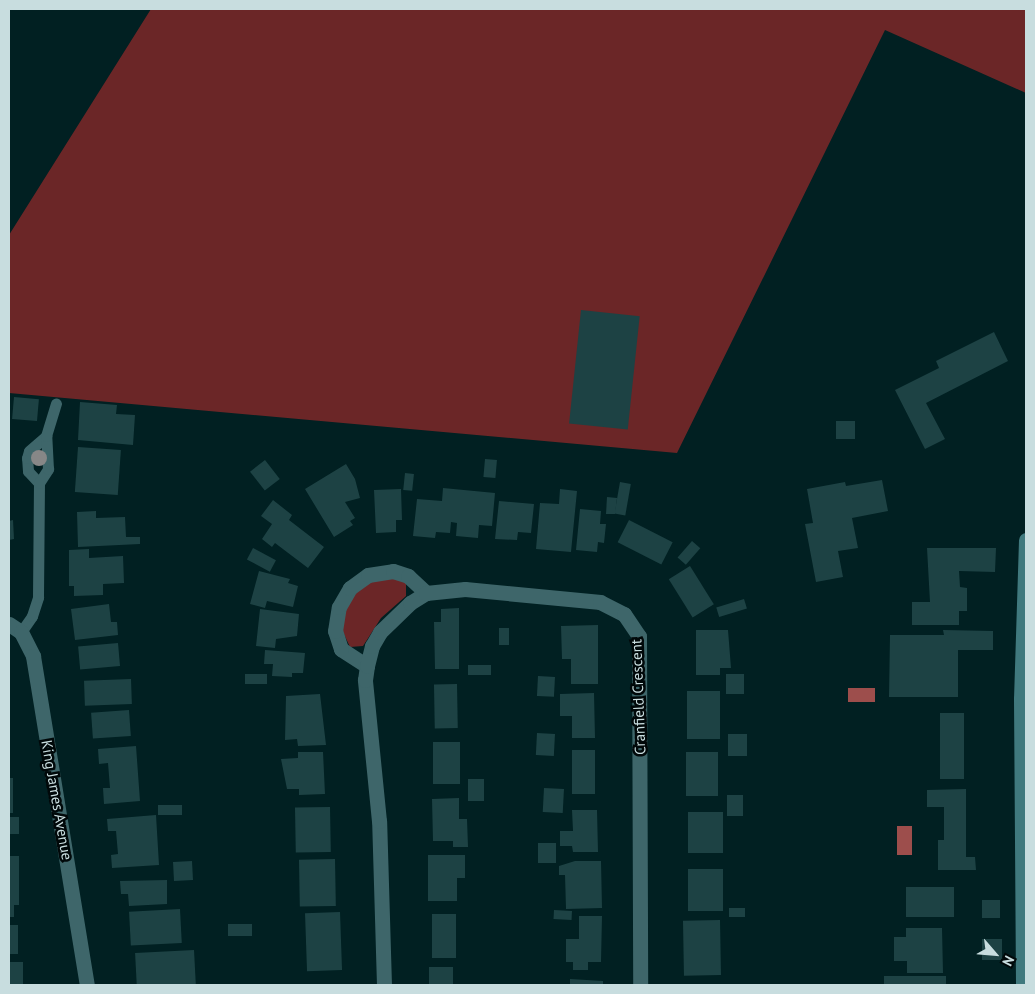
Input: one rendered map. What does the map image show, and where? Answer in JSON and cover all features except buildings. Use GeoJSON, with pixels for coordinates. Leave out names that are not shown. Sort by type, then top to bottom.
{"type":"FeatureCollection","features":[{"type":"Feature","properties":{"kind":"street"},"geometry":{"type":"LineString","coordinates":[[1023,985],[1021,699],[1026,540]]}},
{"type":"Feature","properties":{"kind":"street"},"geometry":{"type":"LineString","coordinates":[[367,666],[341,649],[335,631],[338,607],[350,588],[368,575],[393,571],[408,576],[426,593],[389,620],[372,646],[365,680],[379,821],[384,985]]}},
{"type":"Feature","properties":{"kind":"street","name":"Cranfield Crescent"},"geometry":{"type":"LineString","coordinates":[[426,593],[465,589],[600,602],[616,609],[632,624],[640,646],[640,985]]}},
{"type":"Feature","properties":{"kind":"street","name":"King James Avenue"},"geometry":{"type":"LineString","coordinates":[[15,628],[33,656],[87,985]]}},
{"type":"Feature","properties":{"kind":"lane"},"geometry":{"type":"LineString","coordinates":[[15,628],[32,616],[38,597],[39,483],[48,470],[46,436],[56,403]]}},
{"type":"Feature","properties":{"kind":"lane"},"geometry":{"type":"LineString","coordinates":[[39,483],[28,471],[28,451],[46,436]]}},
{"type":"Feature","properties":{"kind":"shaded area"},"geometry":{"type":"Polygon","coordinates":[[[151,9],[1026,9],[1026,93],[885,30],[677,453],[9,393],[9,235],[151,9]]]}},
{"type":"Feature","properties":{"kind":"shaded area"},"geometry":{"type":"Polygon","coordinates":[[[393,577],[406,583],[406,596],[381,618],[363,646],[350,647],[342,630],[343,616],[354,594],[369,582],[393,577]]]}},
{"type":"Feature","properties":{"kind":"shaded area"},"geometry":{"type":"Polygon","coordinates":[[[848,688],[875,688],[875,702],[848,702],[848,688]]]}},
{"type":"Feature","properties":{"kind":"shaded area"},"geometry":{"type":"Polygon","coordinates":[[[897,826],[912,826],[912,855],[897,855],[897,826]]]}}]}
